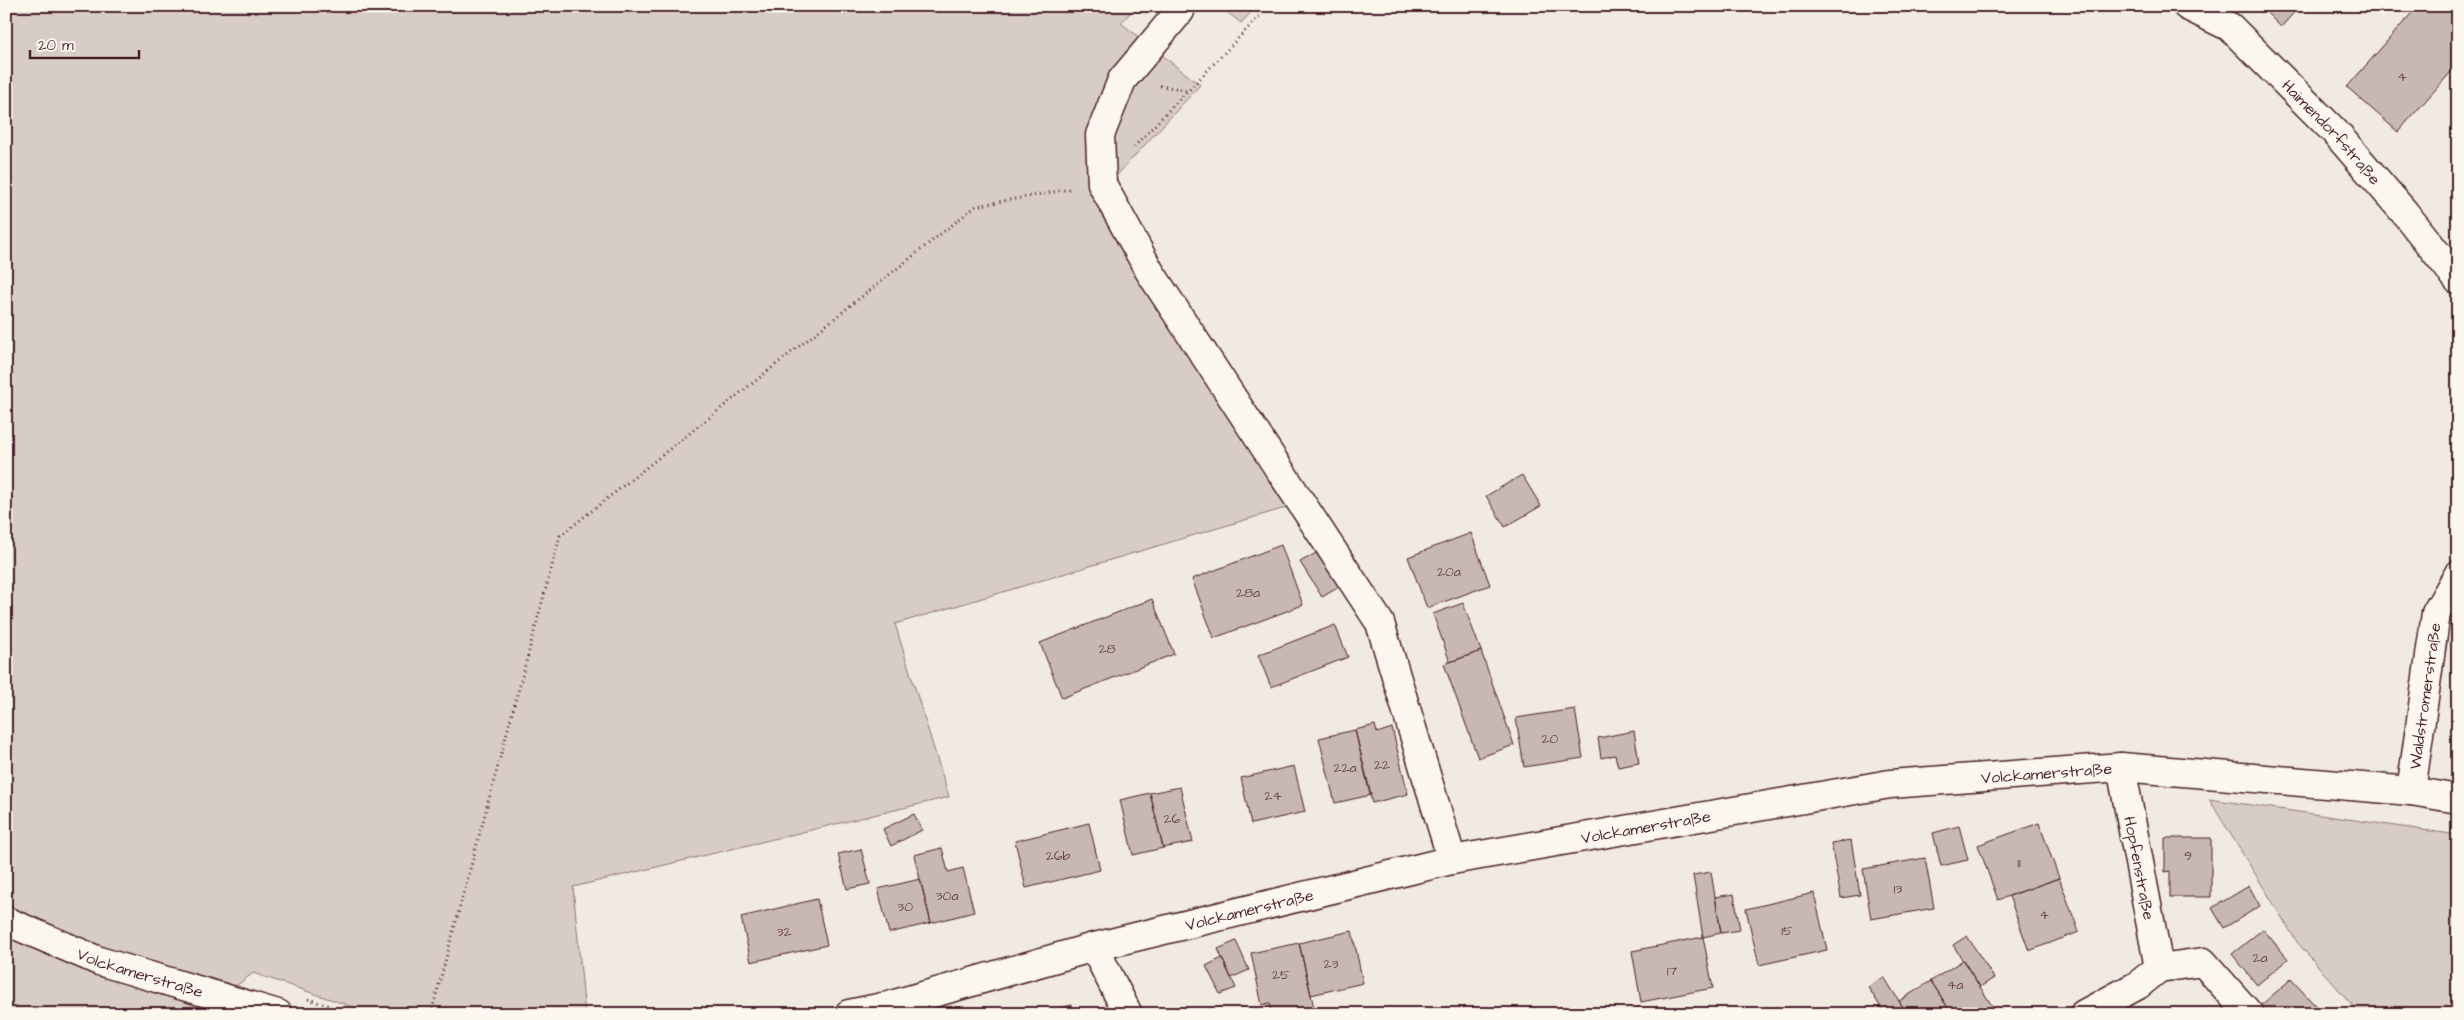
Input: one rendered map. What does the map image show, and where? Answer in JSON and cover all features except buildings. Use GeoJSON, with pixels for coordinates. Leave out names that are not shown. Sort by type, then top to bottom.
{"type":"FeatureCollection","features":[{"type":"Feature","properties":{"kind":"street","name":"Haimendorfstraße"},"geometry":{"type":"LineString","coordinates":[[2187,6],[2230,27],[2335,132],[2405,213],[2458,280]]}},
{"type":"Feature","properties":{"kind":"street"},"geometry":{"type":"LineString","coordinates":[[1180,11],[1122,80],[1100,135],[1102,182],[1150,272],[1380,623],[1452,860]]}},
{"type":"Feature","properties":{"kind":"street","name":"Waldstromerstraße"},"geometry":{"type":"LineString","coordinates":[[2411,791],[2436,613],[2458,575]]}},
{"type":"Feature","properties":{"kind":"street","name":"Volckamerstraße"},"geometry":{"type":"LineString","coordinates":[[849,1014],[888,1006],[1094,947],[1452,860],[1890,784],[2121,768],[2411,791],[2458,799]]}},
{"type":"Feature","properties":{"kind":"street","name":"Hopfenstraße"},"geometry":{"type":"LineString","coordinates":[[2121,768],[2159,968]]}},
{"type":"Feature","properties":{"kind":"street","name":"Volckamerstraße"},"geometry":{"type":"LineString","coordinates":[[6,921],[99,961],[278,1014]]}},
{"type":"Feature","properties":{"kind":"street"},"geometry":{"type":"LineString","coordinates":[[1094,947],[1128,1014]]}},
{"type":"Feature","properties":{"kind":"street"},"geometry":{"type":"LineString","coordinates":[[2084,1014],[2138,986],[2159,968],[2203,962],[2249,1014]]}},
{"type":"Feature","properties":{"kind":"path"},"geometry":{"type":"LineString","coordinates":[[431,1014],[560,536],[976,206],[1102,182],[1269,6]]}},
{"type":"Feature","properties":{"kind":"path"},"geometry":{"type":"LineString","coordinates":[[1122,80],[1189,90]]}},
{"type":"Feature","properties":{"kind":"shaded area"},"geometry":{"type":"Polygon","coordinates":[[[6,6],[1136,6],[1121,23],[1200,85],[1094,200],[1292,506],[895,624],[949,797],[573,887],[585,1014],[374,1014],[253,973],[200,1014],[6,1014],[6,6]]]}},
{"type":"Feature","properties":{"kind":"shaded area"},"geometry":{"type":"Polygon","coordinates":[[[1219,6],[1257,6],[1241,23],[1219,6]]]}},
{"type":"Feature","properties":{"kind":"shaded area"},"geometry":{"type":"Polygon","coordinates":[[[2209,799],[2458,835],[2458,1014],[2360,1014],[2297,942],[2209,799]]]}}]}
